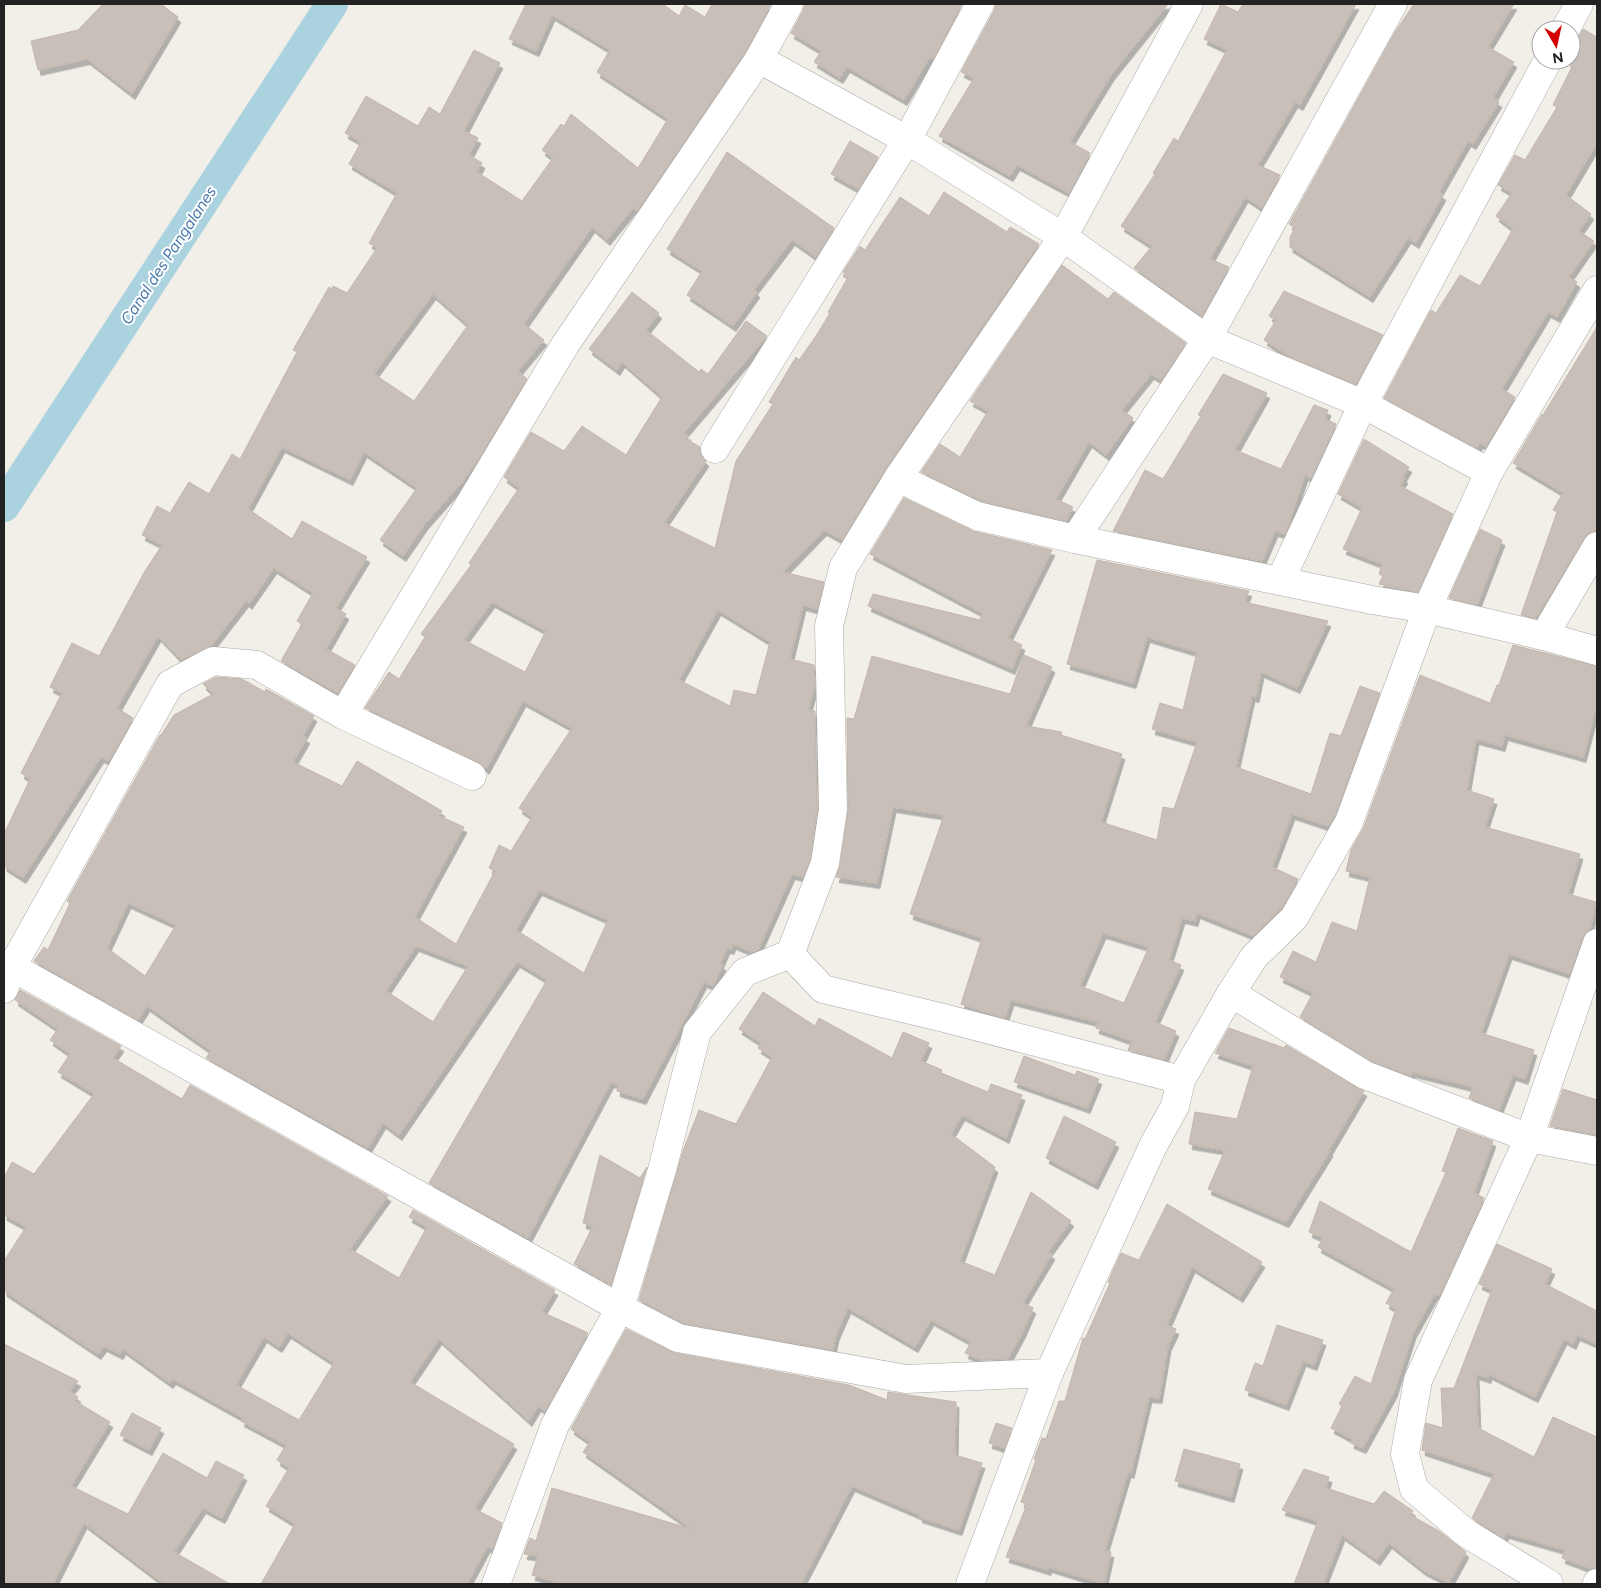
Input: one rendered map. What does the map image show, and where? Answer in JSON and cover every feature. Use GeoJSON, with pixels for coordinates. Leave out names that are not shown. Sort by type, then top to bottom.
{"type":"FeatureCollection","features":[{"type":"Feature","properties":{"kind":"street"},"geometry":{"type":"LineString","coordinates":[[343,714],[565,345],[759,59],[789,4]]}},
{"type":"Feature","properties":{"kind":"street"},"geometry":{"type":"LineString","coordinates":[[715,449],[908,140],[980,4]]}},
{"type":"Feature","properties":{"kind":"street"},"geometry":{"type":"LineString","coordinates":[[496,1584],[554,1425],[620,1308],[662,1170],[697,1032],[745,972],[790,954],[825,863],[833,809],[830,626],[843,568],[898,478],[1063,237],[1190,4]]}},
{"type":"Feature","properties":{"kind":"street"},"geometry":{"type":"LineString","coordinates":[[1075,539],[1207,339],[1393,4]]}},
{"type":"Feature","properties":{"kind":"street"},"geometry":{"type":"LineString","coordinates":[[1570,20],[1579,4]]}},
{"type":"Feature","properties":{"kind":"street"},"geometry":{"type":"LineString","coordinates":[[759,59],[908,140],[1063,237],[1207,339],[1363,404],[1489,472]]}},
{"type":"Feature","properties":{"kind":"street"},"geometry":{"type":"LineString","coordinates":[[1280,581],[1363,404],[1543,70]]}},
{"type":"Feature","properties":{"kind":"street"},"geometry":{"type":"LineString","coordinates":[[970,1584],[1048,1373],[1153,1146],[1175,1106],[1181,1080],[1254,957],[1294,918],[1349,822],[1427,609],[1489,472],[1597,290]]}},
{"type":"Feature","properties":{"kind":"street"},"geometry":{"type":"LineString","coordinates":[[898,478],[976,516],[1075,539],[1372,600],[1427,609],[1544,636],[1597,651]]}},
{"type":"Feature","properties":{"kind":"street"},"geometry":{"type":"LineString","coordinates":[[1544,636],[1597,546]]}},
{"type":"Feature","properties":{"kind":"street"},"geometry":{"type":"LineString","coordinates":[[472,776],[343,714],[257,665],[213,661],[170,684],[8,978],[678,1338],[906,1379],[1048,1373]]}},
{"type":"Feature","properties":{"kind":"street"},"geometry":{"type":"LineString","coordinates":[[1549,1584],[1466,1533],[1414,1489],[1405,1454],[1418,1380],[1529,1138],[1597,942]]}},
{"type":"Feature","properties":{"kind":"street"},"geometry":{"type":"LineString","coordinates":[[790,954],[823,989],[940,1017],[1181,1080]]}},
{"type":"Feature","properties":{"kind":"street"},"geometry":{"type":"LineString","coordinates":[[1231,993],[1365,1075],[1529,1138],[1597,1151]]}},
{"type":"Feature","properties":{"kind":"building"},"geometry":{"type":"Polygon","coordinates":[[[103,4],[161,4],[178,17],[132,94],[87,59],[38,70],[31,41],[78,30],[103,4]]]}},
{"type":"Feature","properties":{"kind":"building"},"geometry":{"type":"Polygon","coordinates":[[[526,4],[663,4],[679,16],[685,5],[705,17],[712,4],[771,4],[746,51],[637,211],[633,208],[607,240],[592,227],[524,324],[544,340],[518,371],[527,379],[463,481],[425,524],[403,556],[380,540],[417,488],[364,452],[350,480],[282,447],[248,509],[292,539],[302,521],[367,557],[336,608],[346,614],[326,649],[355,665],[338,693],[281,661],[302,624],[297,621],[313,593],[274,568],[249,604],[246,601],[211,646],[181,660],[158,636],[117,708],[133,718],[109,761],[101,757],[23,878],[4,866],[4,834],[30,779],[21,773],[62,693],[50,687],[72,643],[99,656],[145,571],[162,545],[142,535],[157,506],[170,513],[189,482],[209,494],[232,454],[240,459],[297,352],[293,350],[329,287],[332,289],[333,286],[347,293],[377,248],[369,243],[397,193],[349,164],[361,142],[345,133],[366,96],[418,126],[429,107],[440,114],[474,50],[500,63],[464,131],[478,138],[469,155],[482,163],[477,172],[522,201],[553,158],[542,150],[561,124],[564,126],[571,114],[638,168],[668,119],[597,72],[610,50],[552,15],[536,51],[509,39],[526,4]],[[433,294],[374,374],[414,401],[468,325],[433,294]]]}},
{"type":"Feature","properties":{"kind":"building"},"geometry":{"type":"Polygon","coordinates":[[[805,4],[962,4],[933,59],[930,57],[904,100],[847,67],[840,78],[814,62],[821,51],[791,33],[805,4]]]}},
{"type":"Feature","properties":{"kind":"building"},"geometry":{"type":"Polygon","coordinates":[[[996,4],[1168,4],[1111,75],[1070,142],[1090,153],[1069,193],[1017,165],[1010,176],[939,136],[974,78],[961,72],[996,4]]]}},
{"type":"Feature","properties":{"kind":"building"},"geometry":{"type":"Polygon","coordinates":[[[1221,4],[1238,12],[1243,4],[1356,4],[1300,105],[1295,102],[1258,165],[1280,175],[1262,208],[1245,197],[1210,259],[1229,267],[1202,316],[1134,268],[1152,246],[1121,226],[1155,174],[1153,173],[1174,138],[1178,141],[1227,50],[1204,39],[1221,4]]]}},
{"type":"Feature","properties":{"kind":"building"},"geometry":{"type":"Polygon","coordinates":[[[1414,4],[1514,4],[1488,47],[1514,62],[1493,98],[1499,102],[1473,144],[1468,141],[1439,192],[1443,195],[1416,243],[1408,238],[1370,297],[1290,247],[1290,237],[1295,228],[1289,224],[1395,32],[1414,4]]]}},
{"type":"Feature","properties":{"kind":"building"},"geometry":{"type":"Polygon","coordinates":[[[1583,29],[1597,37],[1597,143],[1566,195],[1591,214],[1579,231],[1594,241],[1569,277],[1577,282],[1557,317],[1548,312],[1502,389],[1515,397],[1486,446],[1480,443],[1477,448],[1384,398],[1431,310],[1436,313],[1460,275],[1480,286],[1513,229],[1496,216],[1512,193],[1498,185],[1515,155],[1525,160],[1557,107],[1553,105],[1570,70],[1581,70],[1581,33],[1583,29]]]}},
{"type":"Feature","properties":{"kind":"building"},"geometry":{"type":"Polygon","coordinates":[[[850,141],[878,157],[858,189],[831,174],[850,141]]]}},
{"type":"Feature","properties":{"kind":"building"},"geometry":{"type":"Polygon","coordinates":[[[727,152],[834,228],[816,257],[792,240],[754,290],[757,292],[733,326],[687,295],[702,271],[667,249],[727,152]]]}},
{"type":"Feature","properties":{"kind":"building"},"geometry":{"type":"Polygon","coordinates":[[[944,192],[1007,232],[1010,227],[1039,244],[885,469],[842,540],[824,530],[783,572],[824,582],[817,609],[803,605],[790,659],[814,665],[815,685],[808,710],[815,711],[817,808],[810,859],[803,877],[792,874],[758,950],[752,952],[733,944],[731,949],[727,948],[720,964],[723,965],[713,986],[704,982],[643,1099],[617,1091],[618,1085],[611,1082],[528,1238],[429,1183],[547,980],[517,962],[399,1135],[383,1123],[368,1148],[206,1058],[211,1051],[147,1006],[138,1020],[34,961],[44,947],[48,950],[70,903],[67,901],[160,735],[174,715],[213,694],[203,684],[216,677],[242,679],[265,692],[266,689],[314,716],[303,736],[307,738],[293,762],[342,786],[357,761],[442,811],[439,816],[464,827],[415,917],[456,944],[495,871],[489,868],[499,845],[511,851],[532,817],[519,808],[572,728],[523,701],[486,769],[479,762],[365,708],[389,672],[399,679],[425,637],[421,634],[471,565],[469,563],[519,488],[504,477],[531,432],[564,451],[582,426],[626,455],[662,397],[622,362],[617,370],[589,349],[632,292],[659,313],[646,330],[699,372],[701,369],[708,374],[746,321],[767,336],[684,433],[688,435],[686,439],[700,447],[701,456],[706,461],[664,523],[715,548],[736,461],[773,404],[769,402],[796,357],[799,360],[830,313],[828,312],[847,279],[843,276],[845,273],[843,272],[860,246],[865,250],[900,197],[929,216],[944,192]],[[492,602],[464,640],[525,672],[546,631],[492,602]],[[718,610],[679,680],[730,706],[734,690],[756,695],[770,642],[718,610]],[[539,890],[516,930],[584,973],[608,920],[539,890]],[[128,903],[107,948],[145,976],[176,925],[128,903]],[[416,946],[386,991],[433,1022],[468,966],[416,946]]]}},
{"type":"Feature","properties":{"kind":"building"},"geometry":{"type":"Polygon","coordinates":[[[1062,265],[1108,299],[1114,292],[1186,343],[1161,380],[1151,374],[1122,410],[1133,418],[1106,455],[1089,442],[1056,499],[1073,507],[1066,521],[982,501],[921,472],[940,444],[960,457],[988,411],[970,401],[1062,265]]]}},
{"type":"Feature","properties":{"kind":"building"},"geometry":{"type":"Polygon","coordinates":[[[1284,291],[1383,335],[1356,384],[1294,359],[1264,340],[1276,320],[1269,316],[1284,291]]]}},
{"type":"Feature","properties":{"kind":"building"},"geometry":{"type":"Polygon","coordinates":[[[1597,327],[1597,525],[1594,531],[1584,538],[1536,618],[1521,615],[1557,512],[1553,510],[1563,493],[1513,463],[1597,327]]]}},
{"type":"Feature","properties":{"kind":"building"},"geometry":{"type":"Polygon","coordinates":[[[1223,374],[1267,393],[1235,450],[1281,469],[1314,405],[1328,410],[1325,419],[1336,424],[1311,478],[1305,475],[1285,534],[1275,531],[1262,561],[1113,531],[1145,470],[1163,479],[1201,416],[1198,415],[1223,374]]]}},
{"type":"Feature","properties":{"kind":"building"},"geometry":{"type":"Polygon","coordinates":[[[1364,439],[1409,467],[1400,486],[1453,514],[1418,592],[1379,584],[1383,576],[1379,574],[1382,564],[1343,549],[1362,508],[1338,494],[1364,439]]]}},
{"type":"Feature","properties":{"kind":"building"},"geometry":{"type":"Polygon","coordinates":[[[904,498],[973,531],[1052,550],[1008,638],[1022,645],[1012,669],[868,606],[873,594],[980,620],[982,613],[870,554],[904,498]]]}},
{"type":"Feature","properties":{"kind":"building"},"geometry":{"type":"Polygon","coordinates":[[[1480,529],[1502,540],[1477,605],[1449,598],[1480,529]]]}},
{"type":"Feature","properties":{"kind":"building"},"geometry":{"type":"Polygon","coordinates":[[[1097,560],[1249,591],[1244,602],[1328,621],[1297,688],[1261,672],[1256,697],[1252,696],[1236,767],[1311,794],[1330,733],[1341,736],[1360,686],[1380,693],[1335,815],[1328,826],[1292,814],[1272,867],[1298,879],[1282,908],[1254,936],[1197,913],[1195,921],[1182,918],[1169,960],[1181,965],[1155,1022],[1176,1031],[1164,1060],[1128,1050],[1132,1041],[1096,1028],[1098,1022],[1011,1000],[1005,1018],[961,1004],[982,938],[910,914],[944,815],[893,807],[877,883],[836,877],[840,865],[848,811],[847,718],[854,719],[872,656],[1010,694],[1024,655],[1052,667],[1026,726],[1062,732],[1061,735],[1122,754],[1101,822],[1157,840],[1163,807],[1174,809],[1197,742],[1152,729],[1160,703],[1183,710],[1197,652],[1147,637],[1133,683],[1067,664],[1097,560]],[[1103,933],[1080,986],[1124,1003],[1149,947],[1103,933]]]}},
{"type":"Feature","properties":{"kind":"building"},"geometry":{"type":"Polygon","coordinates":[[[1513,645],[1597,666],[1597,704],[1583,757],[1505,735],[1502,746],[1476,739],[1467,790],[1494,799],[1485,827],[1580,854],[1568,894],[1596,902],[1590,929],[1582,938],[1570,974],[1509,954],[1481,1033],[1534,1050],[1525,1079],[1513,1075],[1499,1110],[1469,1098],[1473,1087],[1412,1072],[1411,1076],[1372,1061],[1300,1017],[1313,993],[1280,977],[1293,951],[1316,962],[1332,922],[1357,931],[1370,877],[1346,871],[1351,850],[1364,827],[1420,675],[1490,703],[1497,685],[1499,685],[1513,645]]]}},
{"type":"Feature","properties":{"kind":"building"},"geometry":{"type":"Polygon","coordinates":[[[20,990],[121,1046],[113,1058],[182,1099],[190,1085],[388,1196],[350,1249],[399,1278],[427,1227],[409,1217],[413,1210],[555,1290],[542,1312],[588,1333],[545,1411],[538,1406],[529,1421],[439,1339],[410,1382],[514,1444],[475,1509],[502,1523],[493,1548],[487,1547],[467,1584],[261,1584],[295,1524],[266,1506],[289,1468],[277,1460],[286,1445],[241,1421],[243,1418],[173,1379],[170,1383],[123,1349],[120,1354],[104,1346],[98,1354],[4,1291],[4,1261],[26,1227],[4,1215],[4,1178],[12,1162],[34,1174],[94,1094],[58,1072],[70,1054],[50,1040],[58,1029],[15,1000],[20,990]],[[288,1333],[279,1347],[264,1337],[236,1385],[299,1420],[334,1363],[288,1333]]]}},
{"type":"Feature","properties":{"kind":"building"},"geometry":{"type":"Polygon","coordinates":[[[763,992],[815,1026],[819,1018],[892,1058],[903,1032],[929,1043],[921,1061],[942,1070],[941,1073],[988,1092],[991,1084],[1022,1095],[1006,1138],[962,1115],[951,1134],[995,1167],[960,1261],[995,1275],[1031,1192],[1071,1221],[1048,1252],[1052,1254],[1023,1303],[1033,1308],[1008,1359],[981,1360],[965,1353],[971,1342],[931,1320],[915,1347],[848,1308],[836,1335],[833,1350],[683,1323],[639,1300],[683,1151],[699,1110],[736,1124],[772,1057],[758,1048],[761,1043],[739,1029],[763,992]]]}},
{"type":"Feature","properties":{"kind":"building"},"geometry":{"type":"Polygon","coordinates":[[[1229,1028],[1284,1048],[1286,1045],[1364,1091],[1286,1222],[1208,1189],[1225,1150],[1189,1144],[1195,1112],[1237,1119],[1253,1066],[1215,1053],[1229,1028]]]}},
{"type":"Feature","properties":{"kind":"building"},"geometry":{"type":"Polygon","coordinates":[[[1024,1056],[1075,1075],[1077,1071],[1099,1079],[1087,1108],[1014,1082],[1024,1056]]]}},
{"type":"Feature","properties":{"kind":"building"},"geometry":{"type":"Polygon","coordinates":[[[1563,1089],[1597,1100],[1597,1135],[1550,1126],[1563,1089]]]}},
{"type":"Feature","properties":{"kind":"building"},"geometry":{"type":"Polygon","coordinates":[[[1064,1116],[1116,1142],[1095,1184],[1046,1158],[1064,1116]]]}},
{"type":"Feature","properties":{"kind":"building"},"geometry":{"type":"Polygon","coordinates":[[[1458,1128],[1493,1141],[1474,1193],[1484,1198],[1445,1284],[1439,1295],[1435,1294],[1413,1333],[1394,1392],[1363,1448],[1351,1443],[1352,1439],[1331,1428],[1342,1406],[1339,1404],[1355,1376],[1371,1384],[1396,1309],[1386,1303],[1394,1289],[1318,1247],[1323,1238],[1309,1232],[1320,1201],[1411,1252],[1446,1172],[1442,1171],[1458,1128]]]}},
{"type":"Feature","properties":{"kind":"building"},"geometry":{"type":"Polygon","coordinates":[[[600,1155],[640,1178],[647,1167],[611,1285],[574,1264],[593,1226],[583,1223],[600,1155]]]}},
{"type":"Feature","properties":{"kind":"building"},"geometry":{"type":"Polygon","coordinates":[[[1167,1204],[1262,1262],[1240,1297],[1192,1267],[1167,1325],[1176,1329],[1168,1346],[1159,1398],[1149,1397],[1131,1473],[1128,1472],[1105,1550],[1111,1552],[1104,1584],[1049,1567],[1048,1570],[1006,1557],[1027,1504],[1021,1502],[1036,1460],[1034,1459],[1042,1438],[1046,1439],[1059,1401],[1065,1401],[1083,1338],[1085,1339],[1121,1253],[1139,1260],[1167,1204]]]}},
{"type":"Feature","properties":{"kind":"building"},"geometry":{"type":"Polygon","coordinates":[[[1497,1244],[1552,1269],[1545,1284],[1597,1311],[1597,1344],[1577,1335],[1573,1344],[1564,1339],[1535,1397],[1489,1374],[1488,1378],[1476,1374],[1478,1428],[1534,1457],[1553,1417],[1597,1437],[1597,1567],[1592,1569],[1562,1558],[1565,1550],[1506,1533],[1504,1538],[1472,1518],[1494,1474],[1422,1450],[1426,1423],[1443,1428],[1441,1388],[1454,1388],[1492,1290],[1479,1284],[1497,1244]]]}},
{"type":"Feature","properties":{"kind":"building"},"geometry":{"type":"Polygon","coordinates":[[[1277,1325],[1323,1340],[1314,1365],[1303,1361],[1286,1405],[1245,1390],[1255,1363],[1263,1366],[1277,1325]]]}},
{"type":"Feature","properties":{"kind":"building"},"geometry":{"type":"Polygon","coordinates":[[[626,1329],[675,1353],[849,1385],[887,1400],[888,1392],[956,1402],[955,1455],[982,1463],[959,1530],[919,1517],[920,1515],[852,1486],[801,1584],[563,1584],[532,1575],[538,1556],[524,1554],[530,1538],[536,1541],[552,1488],[692,1529],[583,1452],[590,1442],[571,1429],[626,1329]]]}},
{"type":"Feature","properties":{"kind":"building"},"geometry":{"type":"Polygon","coordinates":[[[4,1344],[78,1381],[70,1391],[78,1397],[75,1401],[110,1422],[71,1486],[128,1514],[163,1453],[207,1478],[216,1461],[244,1475],[222,1518],[203,1508],[174,1552],[230,1584],[164,1584],[84,1523],[53,1584],[4,1584],[4,1344]]]}},
{"type":"Feature","properties":{"kind":"building"},"geometry":{"type":"Polygon","coordinates":[[[132,1413],[161,1428],[149,1450],[120,1435],[132,1413]]]}},
{"type":"Feature","properties":{"kind":"building"},"geometry":{"type":"Polygon","coordinates":[[[996,1423],[1012,1428],[1004,1448],[989,1443],[996,1423]]]}},
{"type":"Feature","properties":{"kind":"building"},"geometry":{"type":"Polygon","coordinates":[[[1184,1449],[1240,1464],[1231,1497],[1175,1481],[1184,1449]]]}},
{"type":"Feature","properties":{"kind":"building"},"geometry":{"type":"Polygon","coordinates":[[[1304,1469],[1329,1477],[1326,1488],[1374,1504],[1384,1491],[1413,1511],[1410,1515],[1439,1531],[1466,1552],[1449,1583],[1423,1570],[1389,1543],[1377,1560],[1342,1535],[1323,1584],[1294,1584],[1318,1521],[1282,1510],[1304,1469]]]}},
{"type":"Feature","properties":{"kind":"waterway","name":"Canal des Pangalanes"},"geometry":{"type":"LineString","coordinates":[[4,506],[332,4]]}}]}
